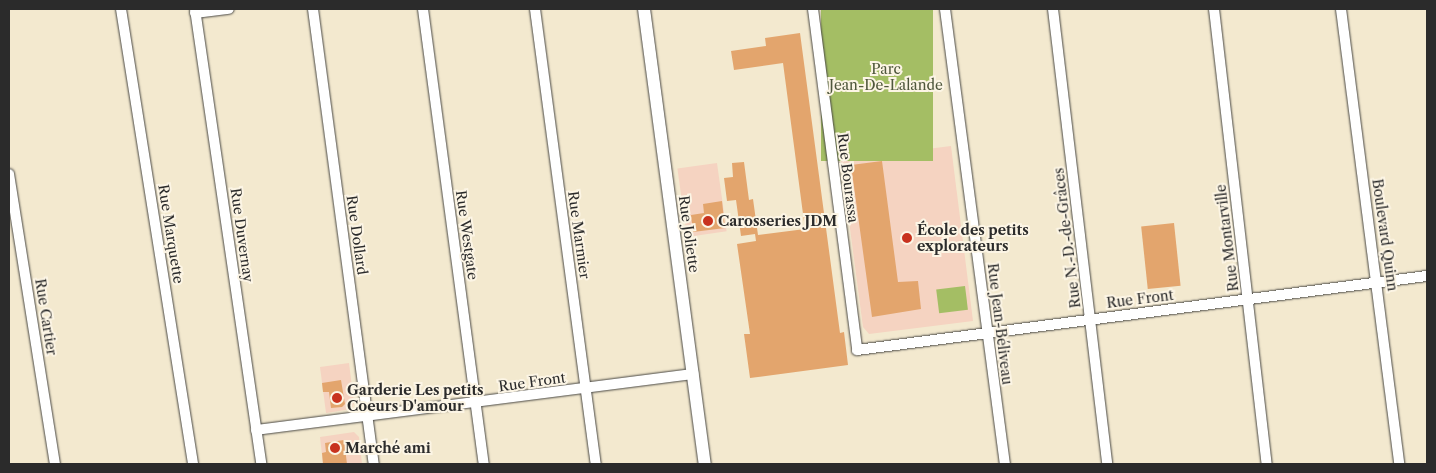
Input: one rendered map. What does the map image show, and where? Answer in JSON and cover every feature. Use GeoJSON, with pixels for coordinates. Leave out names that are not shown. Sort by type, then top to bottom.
{"type":"FeatureCollection","features":[{"type":"Feature","properties":{"kind":"street","name":"Rue Marquette"},"geometry":{"type":"LineString","coordinates":[[121,9],[193,464]]}},
{"type":"Feature","properties":{"kind":"street"},"geometry":{"type":"LineString","coordinates":[[195,11],[229,9]]}},
{"type":"Feature","properties":{"kind":"street","name":"Rue Dollard"},"geometry":{"type":"LineString","coordinates":[[312,9],[374,464]]}},
{"type":"Feature","properties":{"kind":"street","name":"Rue Westgate"},"geometry":{"type":"LineString","coordinates":[[423,9],[484,464]]}},
{"type":"Feature","properties":{"kind":"street","name":"Rue Marmier"},"geometry":{"type":"LineString","coordinates":[[535,9],[596,464]]}},
{"type":"Feature","properties":{"kind":"street","name":"Rue Joliette"},"geometry":{"type":"LineString","coordinates":[[644,9],[705,464]]}},
{"type":"Feature","properties":{"kind":"street","name":"Rue Bourassa"},"geometry":{"type":"LineString","coordinates":[[813,9],[857,350]]}},
{"type":"Feature","properties":{"kind":"street","name":"Rue Jean-Béliveau"},"geometry":{"type":"LineString","coordinates":[[945,9],[1004,464]]}},
{"type":"Feature","properties":{"kind":"street","name":"Rue N.-D.-de-Grâces"},"geometry":{"type":"LineString","coordinates":[[1053,9],[1107,464]]}},
{"type":"Feature","properties":{"kind":"street","name":"Rue Montarville"},"geometry":{"type":"LineString","coordinates":[[1214,9],[1267,464]]}},
{"type":"Feature","properties":{"kind":"street","name":"Boulevard Quinn"},"geometry":{"type":"LineString","coordinates":[[1341,9],[1399,464]]}},
{"type":"Feature","properties":{"kind":"street","name":"Rue Duvernay"},"geometry":{"type":"LineString","coordinates":[[195,11],[261,464]]}},
{"type":"Feature","properties":{"kind":"street","name":"Rue Cartier"},"geometry":{"type":"LineString","coordinates":[[9,174],[56,464]]}},
{"type":"Feature","properties":{"kind":"street","name":"Rue Front"},"geometry":{"type":"LineString","coordinates":[[857,350],[1427,276]]}},
{"type":"Feature","properties":{"kind":"street","name":"Rue Front"},"geometry":{"type":"LineString","coordinates":[[256,430],[693,374]]}},
{"type":"Feature","properties":{"kind":"shaded area","name":"École des petits explorateurs"},"geometry":{"type":"Polygon","coordinates":[[[951,146],[973,321],[869,334],[863,327],[841,160],[951,146]]]}},
{"type":"Feature","properties":{"kind":"shaded area"},"geometry":{"type":"Polygon","coordinates":[[[717,163],[727,231],[687,237],[677,169],[717,163]]]}},
{"type":"Feature","properties":{"kind":"shaded area"},"geometry":{"type":"Polygon","coordinates":[[[349,363],[354,403],[352,409],[326,413],[320,367],[349,363]]]}},
{"type":"Feature","properties":{"kind":"shaded area"},"geometry":{"type":"Polygon","coordinates":[[[354,432],[359,437],[362,464],[323,464],[320,437],[354,432]]]}},
{"type":"Feature","properties":{"kind":"green space","name":"Parc Jean-De-Lalande"},"geometry":{"type":"Polygon","coordinates":[[[821,9],[933,9],[933,161],[821,161],[821,9]]]}},
{"type":"Feature","properties":{"kind":"green space"},"geometry":{"type":"Polygon","coordinates":[[[965,286],[968,310],[939,313],[936,290],[965,286]]]}},
{"type":"Feature","properties":{"kind":"building"},"geometry":{"type":"Polygon","coordinates":[[[800,33],[840,333],[844,332],[848,365],[750,378],[744,334],[750,334],[737,244],[756,241],[755,234],[741,236],[736,200],[727,201],[724,178],[733,177],[732,163],[744,162],[749,200],[753,199],[758,235],[805,229],[783,63],[734,70],[731,51],[766,46],[765,38],[800,33]]]}},
{"type":"Feature","properties":{"kind":"building"},"geometry":{"type":"Polygon","coordinates":[[[882,161],[898,282],[918,281],[921,309],[872,317],[851,165],[882,161]]]}},
{"type":"Feature","properties":{"kind":"building","name":"Carosseries JDM"},"geometry":{"type":"Polygon","coordinates":[[[722,201],[725,228],[693,232],[691,215],[704,213],[703,204],[722,201]]]}},
{"type":"Feature","properties":{"kind":"building"},"geometry":{"type":"Polygon","coordinates":[[[1174,223],[1181,286],[1148,289],[1141,226],[1174,223]]]}},
{"type":"Feature","properties":{"kind":"building","name":"Garderie Les petits Coeurs D'amour"},"geometry":{"type":"Polygon","coordinates":[[[341,380],[345,404],[342,407],[331,408],[329,392],[323,392],[322,383],[341,380]]]}},
{"type":"Feature","properties":{"kind":"building","name":"Marché ami"},"geometry":{"type":"Polygon","coordinates":[[[344,440],[347,464],[323,464],[322,453],[326,452],[325,443],[344,440]]]}},
{"type":"Feature","properties":{"kind":"place","name":"Carosseries JDM"},"geometry":{"type":"Point","coordinates":[708,221]}},
{"type":"Feature","properties":{"kind":"place","name":"École des petits explorateurs"},"geometry":{"type":"Point","coordinates":[907,238]}},
{"type":"Feature","properties":{"kind":"place","name":"Garderie Les petits Coeurs D'amour"},"geometry":{"type":"Point","coordinates":[337,398]}},
{"type":"Feature","properties":{"kind":"place","name":"Marché ami"},"geometry":{"type":"Point","coordinates":[335,448]}}]}
